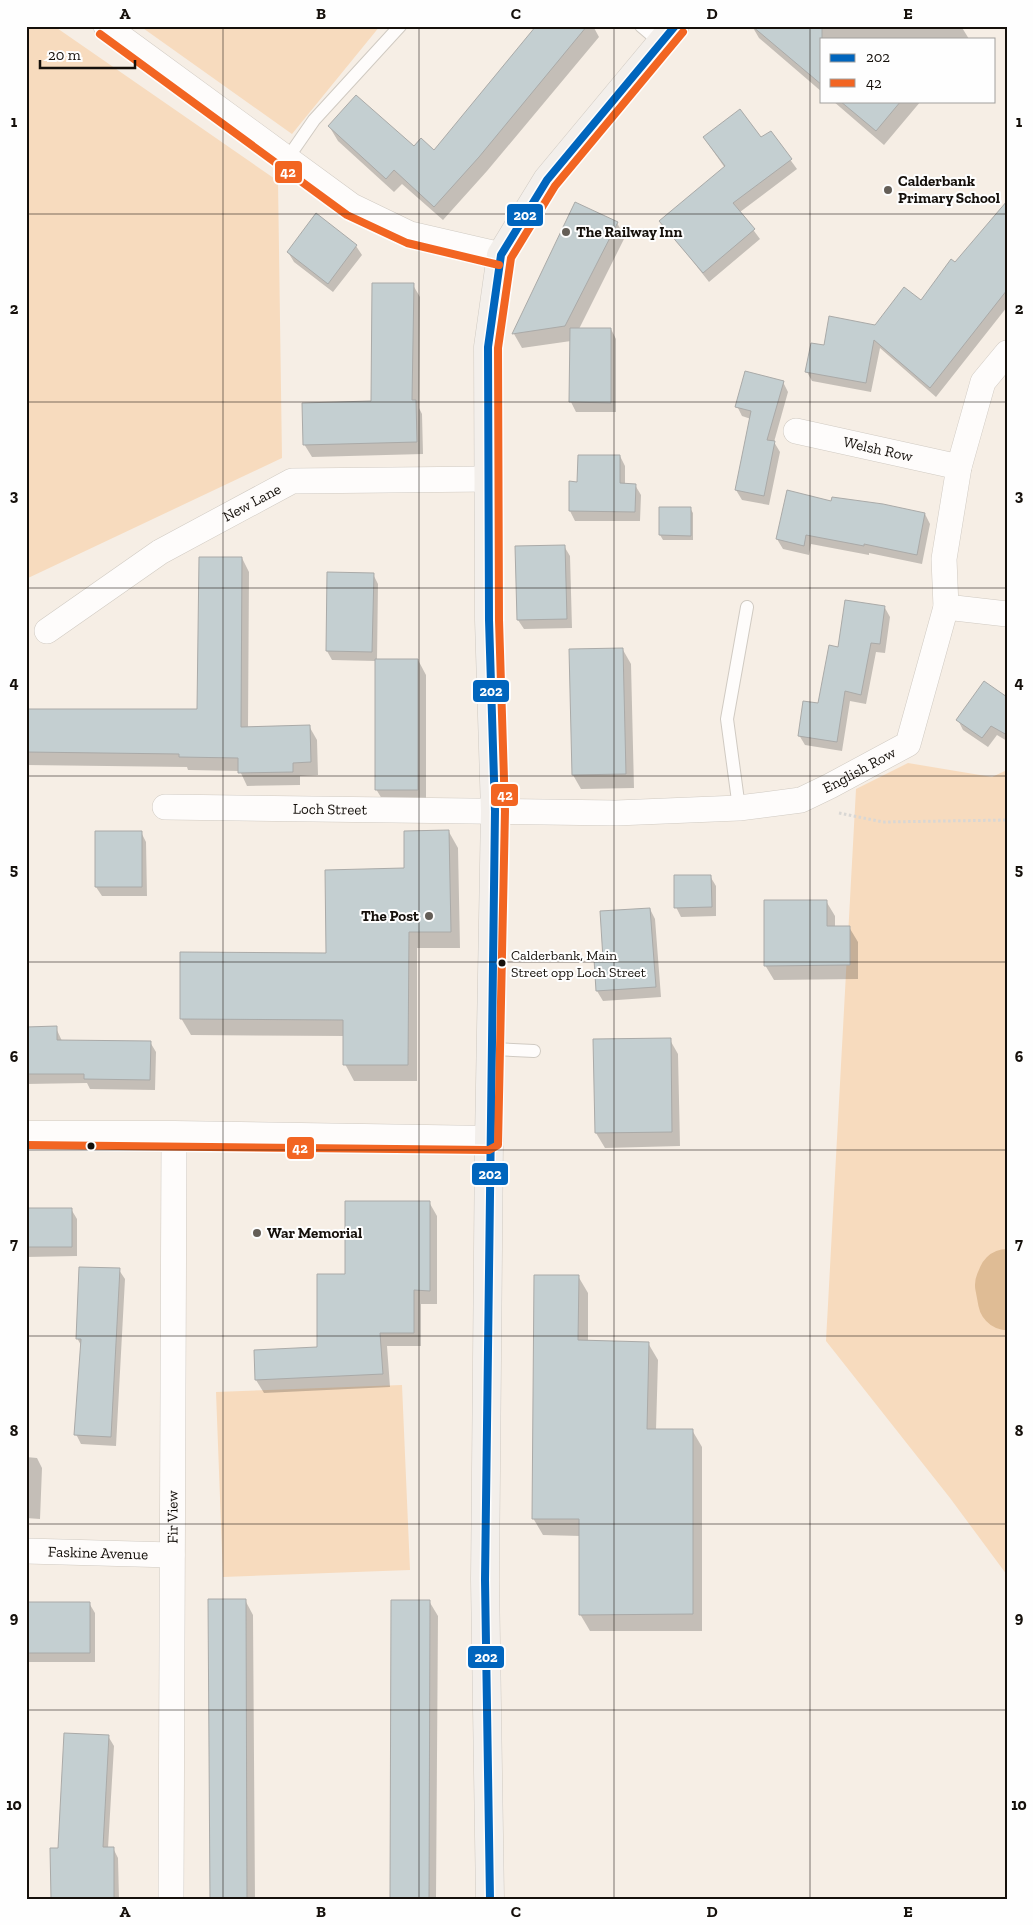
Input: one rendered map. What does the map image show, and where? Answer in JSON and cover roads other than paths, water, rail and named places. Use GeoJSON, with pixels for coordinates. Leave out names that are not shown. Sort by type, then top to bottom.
{"type":"FeatureCollection","features":[{"type":"Feature","properties":{"kind":"main road"},"geometry":{"type":"LineString","coordinates":[[490,1899],[486,1580],[488,1140],[492,1049],[494,811],[489,620],[488,348],[501,255],[547,180],[659,32]]}},
{"type":"Feature","properties":{"kind":"street"},"geometry":{"type":"LineString","coordinates":[[106,26],[352,206],[410,234],[501,255]]}},
{"type":"Feature","properties":{"kind":"street","name":"English Row"},"geometry":{"type":"LineString","coordinates":[[494,811],[616,813],[739,808],[801,800],[908,744],[946,607],[944,559],[959,467],[983,382],[1007,353]]}},
{"type":"Feature","properties":{"kind":"street","name":"Welsh Row"},"geometry":{"type":"LineString","coordinates":[[796,431],[959,467]]}},
{"type":"Feature","properties":{"kind":"street","name":"New Lane"},"geometry":{"type":"LineString","coordinates":[[47,631],[160,552],[292,481],[489,479]]}},
{"type":"Feature","properties":{"kind":"street"},"geometry":{"type":"LineString","coordinates":[[946,607],[1007,614]]}},
{"type":"Feature","properties":{"kind":"street","name":"Loch Street"},"geometry":{"type":"LineString","coordinates":[[165,807],[494,811]]}},
{"type":"Feature","properties":{"kind":"street"},"geometry":{"type":"LineString","coordinates":[[26,1136],[174,1135],[488,1140]]}},
{"type":"Feature","properties":{"kind":"street","name":"Fir View"},"geometry":{"type":"LineString","coordinates":[[171,1899],[174,1135]]}},
{"type":"Feature","properties":{"kind":"street","name":"Faskine Avenue"},"geometry":{"type":"LineString","coordinates":[[26,1551],[172,1555]]}},
{"type":"Feature","properties":{"kind":"lane"},"geometry":{"type":"LineString","coordinates":[[287,159],[314,120],[400,26]]}},
{"type":"Feature","properties":{"kind":"lane"},"geometry":{"type":"LineString","coordinates":[[739,808],[727,719],[747,608]]}},
{"type":"Feature","properties":{"kind":"lane"},"geometry":{"type":"LineString","coordinates":[[492,1049],[534,1051]]}},
{"type":"Feature","properties":{"kind":"waterway"},"geometry":{"type":"LineString","coordinates":[[1007,1278],[1004,1285],[1007,1301]]}},
{"type":"Feature","properties":{"kind":"place","name":"Calderbank Primary School"},"geometry":{"type":"Point","coordinates":[888,190]}},
{"type":"Feature","properties":{"kind":"place","name":"The Railway Inn"},"geometry":{"type":"Point","coordinates":[566,232]}},
{"type":"Feature","properties":{"kind":"place","name":"The Post"},"geometry":{"type":"Point","coordinates":[429,916]}},
{"type":"Feature","properties":{"kind":"place","name":"Calderbank, Main Street opp Loch Street"},"geometry":{"type":"Point","coordinates":[502,963]}},
{"type":"Feature","properties":{"kind":"place","name":"War Memorial"},"geometry":{"type":"Point","coordinates":[257,1233]}}]}
